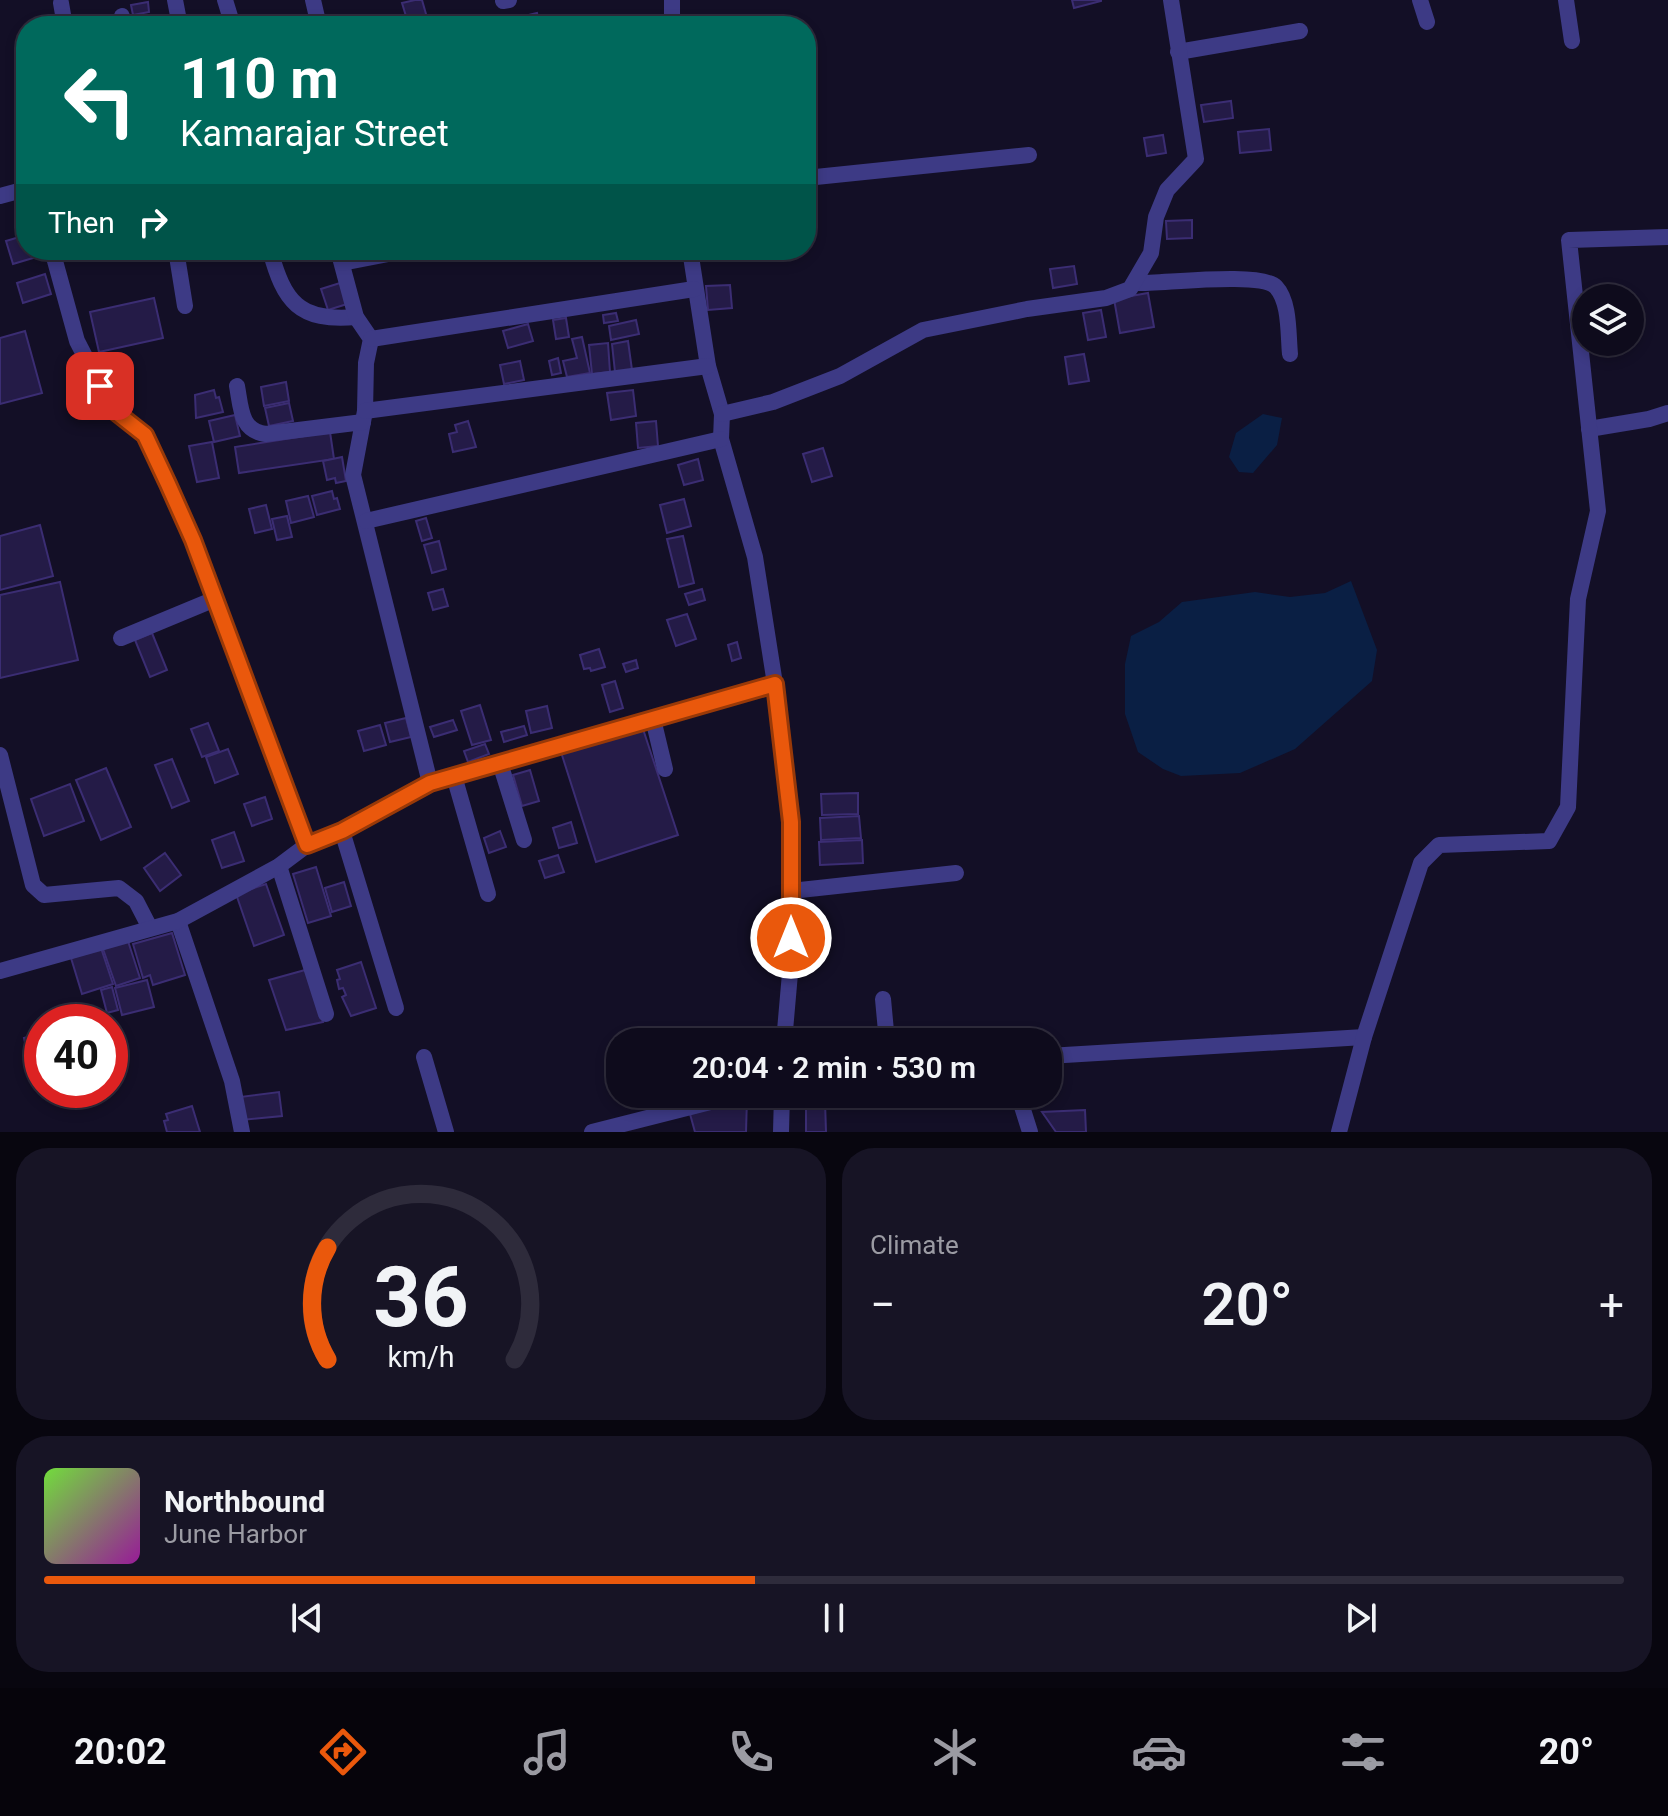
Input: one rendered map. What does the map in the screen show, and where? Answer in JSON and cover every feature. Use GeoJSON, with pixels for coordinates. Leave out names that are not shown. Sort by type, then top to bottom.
{"type":"FeatureCollection","features":[{"type":"Feature","properties":{"kind":"street"},"geometry":{"type":"LineString","coordinates":[[722,414],[773,402],[840,376],[923,330],[1027,309],[1106,298],[1130,289],[1151,253],[1156,217],[1167,190],[1196,159],[1171,0]]}},
{"type":"Feature","properties":{"kind":"street"},"geometry":{"type":"LineString","coordinates":[[1420,0],[1427,22]]}},
{"type":"Feature","properties":{"kind":"street"},"geometry":{"type":"LineString","coordinates":[[1566,0],[1572,41]]}},
{"type":"Feature","properties":{"kind":"street"},"geometry":{"type":"LineString","coordinates":[[61,3],[63,16]]}},
{"type":"Feature","properties":{"kind":"street"},"geometry":{"type":"LineString","coordinates":[[1178,52],[1300,31]]}},
{"type":"Feature","properties":{"kind":"street"},"geometry":{"type":"LineString","coordinates":[[816,177],[1029,155]]}},
{"type":"Feature","properties":{"kind":"street"},"geometry":{"type":"LineString","coordinates":[[1339,1132],[1364,1037],[1421,863],[1439,845],[1549,841],[1568,807],[1578,599],[1598,511],[1569,240],[1668,237]]}},
{"type":"Feature","properties":{"kind":"street"},"geometry":{"type":"LineString","coordinates":[[55,260],[77,341],[112,409],[145,435],[193,540],[307,845]]}},
{"type":"Feature","properties":{"kind":"street"},"geometry":{"type":"LineString","coordinates":[[178,260],[185,306]]}},
{"type":"Feature","properties":{"kind":"street"},"geometry":{"type":"LineString","coordinates":[[274,260],[286,295],[302,309],[329,319],[356,317]]}},
{"type":"Feature","properties":{"kind":"street"},"geometry":{"type":"LineString","coordinates":[[341,260],[356,317],[371,339],[366,363],[364,416],[353,475],[430,783]]}},
{"type":"Feature","properties":{"kind":"street"},"geometry":{"type":"LineString","coordinates":[[691,260],[708,366],[722,414],[721,439],[755,557],[775,684],[791,822],[791,962],[785,1028]]}},
{"type":"Feature","properties":{"kind":"street"},"geometry":{"type":"LineString","coordinates":[[1134,283],[1243,278],[1275,285],[1284,300],[1290,354]]}},
{"type":"Feature","properties":{"kind":"street"},"geometry":{"type":"LineString","coordinates":[[371,339],[694,289]]}},
{"type":"Feature","properties":{"kind":"street"},"geometry":{"type":"LineString","coordinates":[[237,386],[247,427],[255,433],[266,434],[364,416],[708,366]]}},
{"type":"Feature","properties":{"kind":"street"},"geometry":{"type":"LineString","coordinates":[[1589,429],[1668,413]]}},
{"type":"Feature","properties":{"kind":"street"},"geometry":{"type":"LineString","coordinates":[[366,521],[721,439]]}},
{"type":"Feature","properties":{"kind":"street"},"geometry":{"type":"LineString","coordinates":[[121,638],[215,599]]}},
{"type":"Feature","properties":{"kind":"street"},"geometry":{"type":"LineString","coordinates":[[0,971],[178,921],[279,866],[307,845],[342,831],[430,783],[775,684]]}},
{"type":"Feature","properties":{"kind":"street"},"geometry":{"type":"LineString","coordinates":[[653,719],[665,769]]}},
{"type":"Feature","properties":{"kind":"street"},"geometry":{"type":"LineString","coordinates":[[0,755],[33,885],[44,895],[119,888],[136,901],[150,928]]}},
{"type":"Feature","properties":{"kind":"street"},"geometry":{"type":"LineString","coordinates":[[500,763],[524,840]]}},
{"type":"Feature","properties":{"kind":"street"},"geometry":{"type":"LineString","coordinates":[[454,776],[488,894]]}},
{"type":"Feature","properties":{"kind":"street"},"geometry":{"type":"LineString","coordinates":[[342,831],[396,1008]]}},
{"type":"Feature","properties":{"kind":"street"},"geometry":{"type":"LineString","coordinates":[[279,866],[326,1014]]}},
{"type":"Feature","properties":{"kind":"street"},"geometry":{"type":"LineString","coordinates":[[791,891],[956,873]]}},
{"type":"Feature","properties":{"kind":"street"},"geometry":{"type":"LineString","coordinates":[[178,921],[232,1081],[242,1132]]}},
{"type":"Feature","properties":{"kind":"street"},"geometry":{"type":"LineString","coordinates":[[883,999],[886,1028]]}},
{"type":"Feature","properties":{"kind":"street"},"geometry":{"type":"LineString","coordinates":[[1062,1055],[1364,1037]]}},
{"type":"Feature","properties":{"kind":"street"},"geometry":{"type":"LineString","coordinates":[[424,1057],[446,1132]]}},
{"type":"Feature","properties":{"kind":"street"},"geometry":{"type":"LineString","coordinates":[[592,1132],[687,1108]]}},
{"type":"Feature","properties":{"kind":"street"},"geometry":{"type":"LineString","coordinates":[[781,1132],[782,1108]]}},
{"type":"Feature","properties":{"kind":"street"},"geometry":{"type":"LineString","coordinates":[[1022,1108],[1030,1132]]}},
{"type":"Feature","properties":{"kind":"water"},"geometry":{"type":"Polygon","coordinates":[[[1263,414],[1282,418],[1277,445],[1253,473],[1239,472],[1229,457],[1236,433],[1263,414]]]}},
{"type":"Feature","properties":{"kind":"water"},"geometry":{"type":"Polygon","coordinates":[[[1351,581],[1377,650],[1372,681],[1295,749],[1240,773],[1181,776],[1163,769],[1138,752],[1125,714],[1125,664],[1131,636],[1159,622],[1182,602],[1255,592],[1290,597],[1325,593],[1351,581]]]}},
{"type":"Feature","properties":{"kind":"building"},"geometry":{"type":"Polygon","coordinates":[[[422,0],[427,16],[406,16],[402,3],[422,0]]]}},
{"type":"Feature","properties":{"kind":"building"},"geometry":{"type":"Polygon","coordinates":[[[1072,0],[1101,0],[1101,1],[1074,8],[1072,0]]]}},
{"type":"Feature","properties":{"kind":"building"},"geometry":{"type":"Polygon","coordinates":[[[148,2],[149,12],[133,15],[131,5],[148,2]]]}},
{"type":"Feature","properties":{"kind":"building"},"geometry":{"type":"Polygon","coordinates":[[[1231,101],[1233,118],[1204,122],[1201,105],[1231,101]]]}},
{"type":"Feature","properties":{"kind":"building"},"geometry":{"type":"Polygon","coordinates":[[[1269,129],[1271,150],[1240,153],[1238,132],[1269,129]]]}},
{"type":"Feature","properties":{"kind":"building"},"geometry":{"type":"Polygon","coordinates":[[[1163,135],[1166,153],[1147,156],[1144,138],[1163,135]]]}},
{"type":"Feature","properties":{"kind":"building"},"geometry":{"type":"Polygon","coordinates":[[[1192,220],[1192,238],[1167,239],[1166,221],[1192,220]]]}},
{"type":"Feature","properties":{"kind":"building"},"geometry":{"type":"Polygon","coordinates":[[[16,238],[16,260],[26,260],[13,264],[6,241],[16,238]]]}},
{"type":"Feature","properties":{"kind":"building"},"geometry":{"type":"Polygon","coordinates":[[[1074,266],[1077,284],[1053,288],[1050,269],[1074,266]]]}},
{"type":"Feature","properties":{"kind":"building"},"geometry":{"type":"Polygon","coordinates":[[[45,274],[51,294],[23,303],[17,283],[45,274]]]}},
{"type":"Feature","properties":{"kind":"building"},"geometry":{"type":"Polygon","coordinates":[[[340,283],[347,304],[328,310],[321,289],[340,283]]]}},
{"type":"Feature","properties":{"kind":"building"},"geometry":{"type":"Polygon","coordinates":[[[730,285],[732,308],[708,310],[706,286],[730,285]]]}},
{"type":"Feature","properties":{"kind":"building"},"geometry":{"type":"Polygon","coordinates":[[[1148,293],[1154,327],[1120,333],[1114,299],[1148,293]]]}},
{"type":"Feature","properties":{"kind":"building"},"geometry":{"type":"Polygon","coordinates":[[[154,298],[163,338],[99,352],[90,312],[154,298]]]}},
{"type":"Feature","properties":{"kind":"building"},"geometry":{"type":"Polygon","coordinates":[[[1101,310],[1106,337],[1088,340],[1083,313],[1101,310]]]}},
{"type":"Feature","properties":{"kind":"building"},"geometry":{"type":"Polygon","coordinates":[[[616,313],[618,321],[604,323],[603,315],[616,313]]]}},
{"type":"Feature","properties":{"kind":"building"},"geometry":{"type":"Polygon","coordinates":[[[566,318],[569,337],[556,339],[553,320],[566,318]]]}},
{"type":"Feature","properties":{"kind":"building"},"geometry":{"type":"Polygon","coordinates":[[[636,320],[639,334],[611,340],[609,326],[636,320]]]}},
{"type":"Feature","properties":{"kind":"building"},"geometry":{"type":"Polygon","coordinates":[[[528,324],[533,341],[508,348],[503,331],[528,324]]]}},
{"type":"Feature","properties":{"kind":"building"},"geometry":{"type":"Polygon","coordinates":[[[25,331],[42,393],[0,404],[0,338],[25,331]]]}},
{"type":"Feature","properties":{"kind":"building"},"geometry":{"type":"Polygon","coordinates":[[[582,337],[590,373],[567,377],[563,361],[577,358],[572,339],[582,337]]]}},
{"type":"Feature","properties":{"kind":"building"},"geometry":{"type":"Polygon","coordinates":[[[628,341],[632,370],[615,372],[612,344],[628,341]]]}},
{"type":"Feature","properties":{"kind":"building"},"geometry":{"type":"Polygon","coordinates":[[[608,343],[610,372],[592,374],[589,345],[608,343]]]}},
{"type":"Feature","properties":{"kind":"building"},"geometry":{"type":"Polygon","coordinates":[[[1084,354],[1089,381],[1069,384],[1065,357],[1084,354]]]}},
{"type":"Feature","properties":{"kind":"building"},"geometry":{"type":"Polygon","coordinates":[[[558,358],[561,373],[552,375],[549,361],[558,358]]]}},
{"type":"Feature","properties":{"kind":"building"},"geometry":{"type":"Polygon","coordinates":[[[520,361],[524,380],[504,384],[500,365],[520,361]]]}},
{"type":"Feature","properties":{"kind":"building"},"geometry":{"type":"Polygon","coordinates":[[[286,382],[289,401],[264,406],[261,387],[286,382]]]}},
{"type":"Feature","properties":{"kind":"building"},"geometry":{"type":"Polygon","coordinates":[[[214,390],[223,412],[196,418],[195,395],[214,390]]]}},
{"type":"Feature","properties":{"kind":"building"},"geometry":{"type":"Polygon","coordinates":[[[633,390],[636,416],[611,420],[607,393],[633,390]]]}},
{"type":"Feature","properties":{"kind":"building"},"geometry":{"type":"Polygon","coordinates":[[[289,403],[293,421],[269,426],[265,408],[289,403]]]}},
{"type":"Feature","properties":{"kind":"building"},"geometry":{"type":"Polygon","coordinates":[[[235,415],[240,436],[214,442],[209,421],[235,415]]]}},
{"type":"Feature","properties":{"kind":"building"},"geometry":{"type":"Polygon","coordinates":[[[468,421],[476,447],[453,452],[449,434],[457,432],[455,425],[468,421]]]}},
{"type":"Feature","properties":{"kind":"building"},"geometry":{"type":"Polygon","coordinates":[[[656,421],[658,446],[638,448],[636,423],[656,421]]]}},
{"type":"Feature","properties":{"kind":"building"},"geometry":{"type":"Polygon","coordinates":[[[330,432],[334,459],[239,473],[235,447],[330,432]]]}},
{"type":"Feature","properties":{"kind":"building"},"geometry":{"type":"Polygon","coordinates":[[[212,442],[219,478],[197,482],[189,446],[212,442]]]}},
{"type":"Feature","properties":{"kind":"building"},"geometry":{"type":"Polygon","coordinates":[[[823,448],[832,476],[812,482],[803,454],[823,448]]]}},
{"type":"Feature","properties":{"kind":"building"},"geometry":{"type":"Polygon","coordinates":[[[342,457],[346,481],[336,483],[335,478],[327,480],[323,461],[342,457]]]}},
{"type":"Feature","properties":{"kind":"building"},"geometry":{"type":"Polygon","coordinates":[[[698,459],[703,480],[684,485],[678,465],[698,459]]]}},
{"type":"Feature","properties":{"kind":"building"},"geometry":{"type":"Polygon","coordinates":[[[332,491],[340,509],[317,515],[312,496],[332,491]]]}},
{"type":"Feature","properties":{"kind":"building"},"geometry":{"type":"Polygon","coordinates":[[[308,496],[314,517],[291,523],[286,501],[308,496]]]}},
{"type":"Feature","properties":{"kind":"building"},"geometry":{"type":"Polygon","coordinates":[[[684,499],[691,526],[667,533],[660,505],[684,499]]]}},
{"type":"Feature","properties":{"kind":"building"},"geometry":{"type":"Polygon","coordinates":[[[266,505],[272,529],[255,533],[249,509],[266,505]]]}},
{"type":"Feature","properties":{"kind":"building"},"geometry":{"type":"Polygon","coordinates":[[[287,516],[292,537],[277,540],[272,519],[287,516]]]}},
{"type":"Feature","properties":{"kind":"building"},"geometry":{"type":"Polygon","coordinates":[[[426,518],[432,538],[422,541],[416,521],[426,518]]]}},
{"type":"Feature","properties":{"kind":"building"},"geometry":{"type":"Polygon","coordinates":[[[40,525],[53,576],[0,590],[0,536],[40,525]]]}},
{"type":"Feature","properties":{"kind":"building"},"geometry":{"type":"Polygon","coordinates":[[[683,536],[694,583],[679,587],[667,539],[683,536]]]}},
{"type":"Feature","properties":{"kind":"building"},"geometry":{"type":"Polygon","coordinates":[[[439,541],[446,569],[432,573],[424,545],[439,541]]]}},
{"type":"Feature","properties":{"kind":"building"},"geometry":{"type":"Polygon","coordinates":[[[60,582],[78,660],[0,678],[0,595],[60,582]]]}},
{"type":"Feature","properties":{"kind":"building"},"geometry":{"type":"Polygon","coordinates":[[[443,589],[448,606],[433,610],[428,593],[443,589]]]}},
{"type":"Feature","properties":{"kind":"building"},"geometry":{"type":"Polygon","coordinates":[[[702,589],[705,600],[689,605],[685,594],[702,589]]]}},
{"type":"Feature","properties":{"kind":"building"},"geometry":{"type":"Polygon","coordinates":[[[687,614],[696,639],[676,646],[667,620],[687,614]]]}},
{"type":"Feature","properties":{"kind":"building"},"geometry":{"type":"Polygon","coordinates":[[[152,633],[167,670],[150,677],[135,640],[152,633]]]}},
{"type":"Feature","properties":{"kind":"building"},"geometry":{"type":"Polygon","coordinates":[[[737,642],[741,658],[732,661],[728,645],[737,642]]]}},
{"type":"Feature","properties":{"kind":"building"},"geometry":{"type":"Polygon","coordinates":[[[599,649],[605,667],[591,671],[590,668],[584,669],[580,655],[599,649]]]}},
{"type":"Feature","properties":{"kind":"building"},"geometry":{"type":"Polygon","coordinates":[[[636,660],[638,668],[626,672],[623,664],[636,660]]]}},
{"type":"Feature","properties":{"kind":"building"},"geometry":{"type":"Polygon","coordinates":[[[615,681],[623,708],[610,712],[602,685],[615,681]]]}},
{"type":"Feature","properties":{"kind":"building"},"geometry":{"type":"Polygon","coordinates":[[[480,705],[491,740],[472,745],[461,711],[480,705]]]}},
{"type":"Feature","properties":{"kind":"building"},"geometry":{"type":"Polygon","coordinates":[[[547,706],[552,728],[531,733],[526,711],[547,706]]]}},
{"type":"Feature","properties":{"kind":"building"},"geometry":{"type":"Polygon","coordinates":[[[406,718],[411,737],[390,742],[385,723],[406,718]]]}},
{"type":"Feature","properties":{"kind":"building"},"geometry":{"type":"Polygon","coordinates":[[[453,720],[457,730],[434,737],[430,727],[453,720]]]}},
{"type":"Feature","properties":{"kind":"building"},"geometry":{"type":"Polygon","coordinates":[[[208,723],[219,751],[202,757],[191,729],[208,723]]]}},
{"type":"Feature","properties":{"kind":"building"},"geometry":{"type":"Polygon","coordinates":[[[380,725],[386,745],[364,751],[358,731],[380,725]]]}},
{"type":"Feature","properties":{"kind":"building"},"geometry":{"type":"Polygon","coordinates":[[[524,726],[527,735],[504,742],[501,732],[524,726]]]}},
{"type":"Feature","properties":{"kind":"building"},"geometry":{"type":"Polygon","coordinates":[[[642,726],[678,835],[596,862],[561,752],[642,726]]]}},
{"type":"Feature","properties":{"kind":"building"},"geometry":{"type":"Polygon","coordinates":[[[485,744],[489,754],[468,762],[464,751],[485,744]]]}},
{"type":"Feature","properties":{"kind":"building"},"geometry":{"type":"Polygon","coordinates":[[[228,749],[238,774],[215,783],[206,757],[228,749]]]}},
{"type":"Feature","properties":{"kind":"building"},"geometry":{"type":"Polygon","coordinates":[[[172,759],[189,801],[172,808],[155,765],[172,759]]]}},
{"type":"Feature","properties":{"kind":"building"},"geometry":{"type":"Polygon","coordinates":[[[106,768],[131,827],[101,840],[76,780],[106,768]]]}},
{"type":"Feature","properties":{"kind":"building"},"geometry":{"type":"Polygon","coordinates":[[[530,770],[539,801],[522,806],[513,775],[530,770]]]}},
{"type":"Feature","properties":{"kind":"building"},"geometry":{"type":"Polygon","coordinates":[[[70,784],[84,821],[44,836],[31,799],[70,784]]]}},
{"type":"Feature","properties":{"kind":"building"},"geometry":{"type":"Polygon","coordinates":[[[858,793],[858,814],[822,815],[821,794],[858,793]]]}},
{"type":"Feature","properties":{"kind":"building"},"geometry":{"type":"Polygon","coordinates":[[[265,797],[272,819],[252,826],[244,804],[265,797]]]}},
{"type":"Feature","properties":{"kind":"building"},"geometry":{"type":"Polygon","coordinates":[[[859,816],[861,838],[821,840],[820,818],[859,816]]]}},
{"type":"Feature","properties":{"kind":"building"},"geometry":{"type":"Polygon","coordinates":[[[571,822],[577,843],[559,848],[553,828],[571,822]]]}},
{"type":"Feature","properties":{"kind":"building"},"geometry":{"type":"Polygon","coordinates":[[[500,831],[506,847],[489,853],[484,838],[500,831]]]}},
{"type":"Feature","properties":{"kind":"building"},"geometry":{"type":"Polygon","coordinates":[[[234,832],[244,861],[222,868],[212,840],[234,832]]]}},
{"type":"Feature","properties":{"kind":"building"},"geometry":{"type":"Polygon","coordinates":[[[862,840],[863,863],[820,865],[819,842],[862,840]]]}},
{"type":"Feature","properties":{"kind":"building"},"geometry":{"type":"Polygon","coordinates":[[[165,853],[181,875],[160,891],[144,868],[165,853]]]}},
{"type":"Feature","properties":{"kind":"building"},"geometry":{"type":"Polygon","coordinates":[[[558,855],[564,872],[545,878],[539,861],[558,855]]]}},
{"type":"Feature","properties":{"kind":"building"},"geometry":{"type":"Polygon","coordinates":[[[316,867],[331,916],[308,923],[293,874],[316,867]]]}},
{"type":"Feature","properties":{"kind":"building"},"geometry":{"type":"Polygon","coordinates":[[[344,882],[351,906],[332,912],[325,888],[344,882]]]}},
{"type":"Feature","properties":{"kind":"building"},"geometry":{"type":"Polygon","coordinates":[[[266,884],[284,935],[254,946],[236,894],[266,884]]]}},
{"type":"Feature","properties":{"kind":"building"},"geometry":{"type":"Polygon","coordinates":[[[172,933],[185,975],[153,985],[150,975],[143,978],[133,944],[172,933]]]}},
{"type":"Feature","properties":{"kind":"building"},"geometry":{"type":"Polygon","coordinates":[[[128,941],[140,978],[116,986],[103,949],[128,941]]]}},
{"type":"Feature","properties":{"kind":"building"},"geometry":{"type":"Polygon","coordinates":[[[101,948],[113,984],[82,994],[71,958],[101,948]]]}},
{"type":"Feature","properties":{"kind":"building"},"geometry":{"type":"Polygon","coordinates":[[[361,962],[376,1008],[351,1016],[342,997],[346,995],[343,988],[339,989],[337,970],[361,962]]]}},
{"type":"Feature","properties":{"kind":"building"},"geometry":{"type":"Polygon","coordinates":[[[305,970],[323,1022],[286,1030],[269,980],[305,970]]]}},
{"type":"Feature","properties":{"kind":"building"},"geometry":{"type":"Polygon","coordinates":[[[147,980],[154,1007],[128,1014],[128,1004],[119,1004],[115,988],[147,980]]]}},
{"type":"Feature","properties":{"kind":"building"},"geometry":{"type":"Polygon","coordinates":[[[112,987],[116,1004],[105,1004],[101,990],[112,987]]]}},
{"type":"Feature","properties":{"kind":"building"},"geometry":{"type":"Polygon","coordinates":[[[279,1092],[282,1116],[242,1120],[240,1097],[279,1092]]]}},
{"type":"Feature","properties":{"kind":"building"},"geometry":{"type":"Polygon","coordinates":[[[192,1106],[200,1132],[167,1132],[166,1114],[192,1106]]]}},
{"type":"Feature","properties":{"kind":"building"},"geometry":{"type":"Polygon","coordinates":[[[711,1108],[747,1108],[746,1132],[695,1132],[690,1114],[711,1108]]]}},
{"type":"Feature","properties":{"kind":"building"},"geometry":{"type":"Polygon","coordinates":[[[806,1108],[825,1108],[826,1132],[806,1132],[806,1108]]]}},
{"type":"Feature","properties":{"kind":"building"},"geometry":{"type":"Polygon","coordinates":[[[1085,1110],[1086,1132],[1056,1132],[1042,1112],[1085,1110]]]}},
{"type":"Feature","properties":{"kind":"route"},"geometry":{"type":"LineString","coordinates":[[100,386],[112,409],[145,435],[168,484],[193,540],[307,845],[342,831],[430,783],[775,684],[791,822],[791,938]]}}]}
